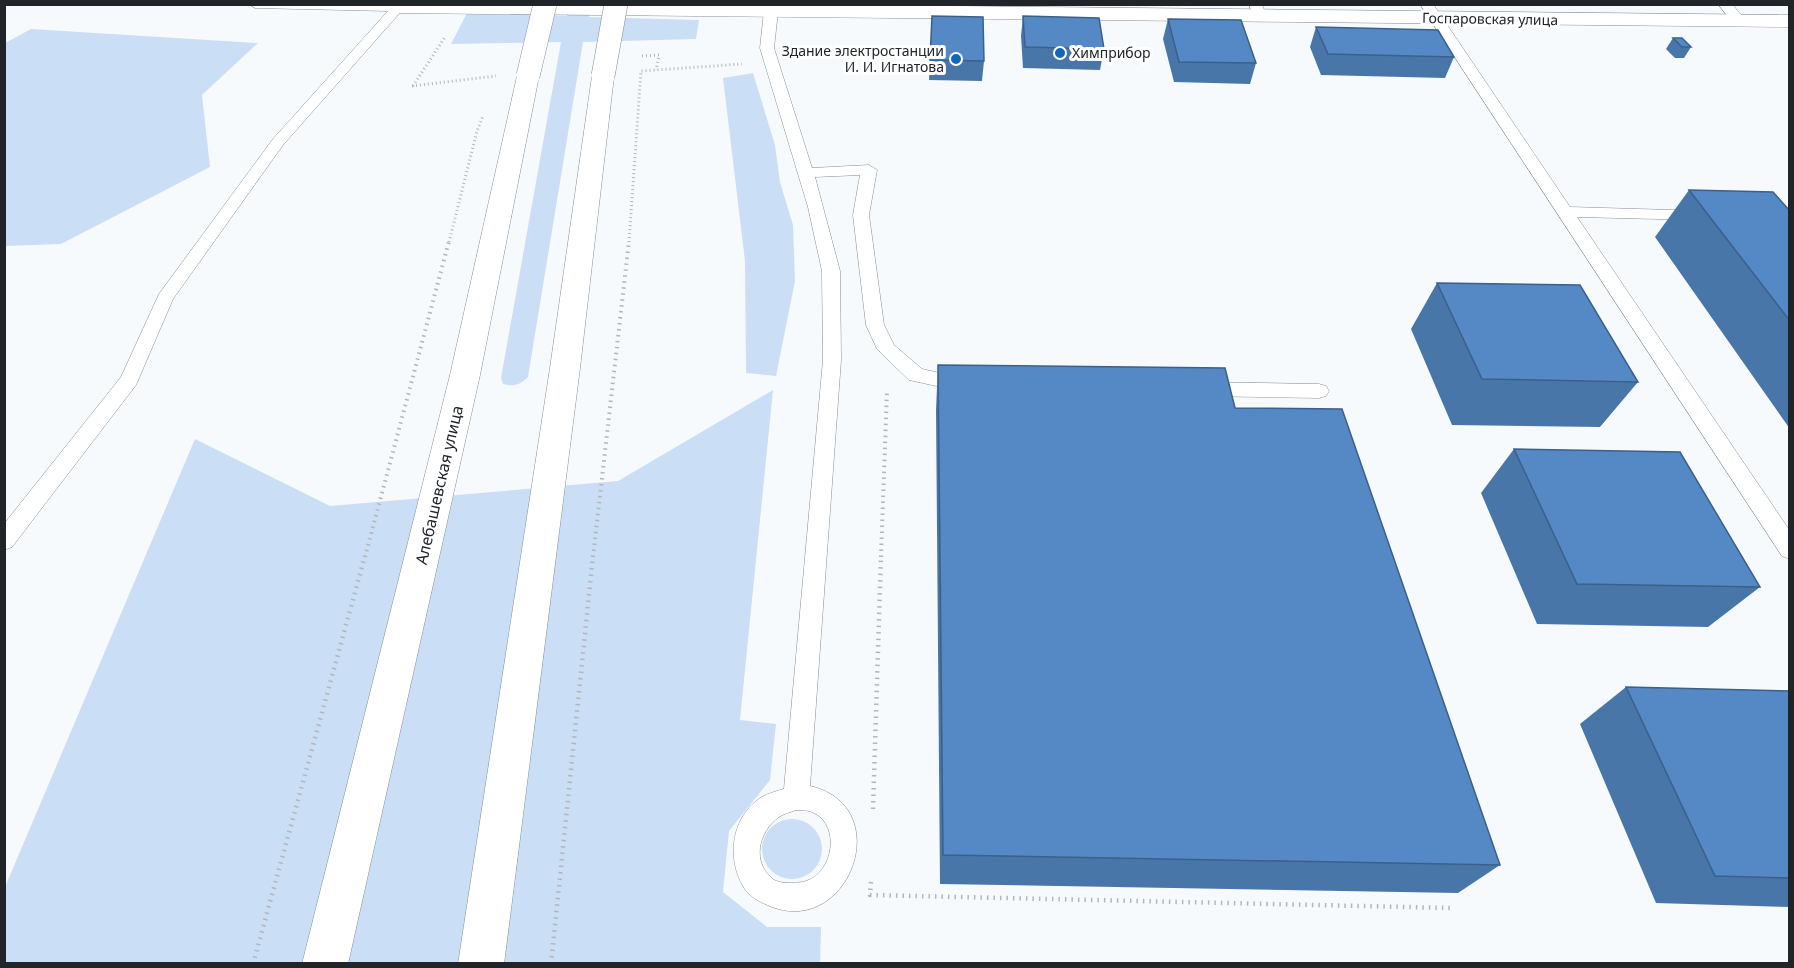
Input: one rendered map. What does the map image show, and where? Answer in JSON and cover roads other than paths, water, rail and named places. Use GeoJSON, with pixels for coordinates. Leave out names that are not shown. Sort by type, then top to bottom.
{"type":"FeatureCollection","features":[{"type":"Feature","properties":{"kind":"main road","name":"Алебашевская улица"},"geometry":{"type":"LineString","coordinates":[[325,963],[465,375],[545,4]]}},
{"type":"Feature","properties":{"kind":"main road"},"geometry":{"type":"LineString","coordinates":[[481,963],[565,368],[603,76],[616,4]]}},
{"type":"Feature","properties":{"kind":"main road","name":"Госпаровская улица"},"geometry":{"type":"LineString","coordinates":[[398,7],[771,11],[1430,11],[1790,21]]}},
{"type":"Feature","properties":{"kind":"lane","name":"Госпаровская улица"},"geometry":{"type":"LineString","coordinates":[[255,4],[398,7]]}},
{"type":"Feature","properties":{"kind":"lane"},"geometry":{"type":"LineString","coordinates":[[1724,4],[1738,20]]}},
{"type":"Feature","properties":{"kind":"lane"},"geometry":{"type":"LineString","coordinates":[[4,541],[129,380],[165,298],[278,142],[398,7]]}},
{"type":"Feature","properties":{"kind":"lane"},"geometry":{"type":"LineString","coordinates":[[771,11],[767,48],[816,207],[831,271],[832,360],[796,797]]}},
{"type":"Feature","properties":{"kind":"lane"},"geometry":{"type":"LineString","coordinates":[[1430,11],[1790,550]]}},
{"type":"Feature","properties":{"kind":"lane"},"geometry":{"type":"LineString","coordinates":[[806,173],[869,170],[861,215],[875,325],[886,349],[916,375],[963,385],[986,385]]}},
{"type":"Feature","properties":{"kind":"lane"},"geometry":{"type":"LineString","coordinates":[[1564,212],[1718,216]]}},
{"type":"Feature","properties":{"kind":"lane"},"geometry":{"type":"LineString","coordinates":[[1189,389],[1319,391]]}},
{"type":"Feature","properties":{"kind":"place","name":"Химприбор"},"geometry":{"type":"Point","coordinates":[1060,53]}},
{"type":"Feature","properties":{"kind":"place","name":"Здание электростанции И. И. Игнатова"},"geometry":{"type":"Point","coordinates":[956,59]}}]}
